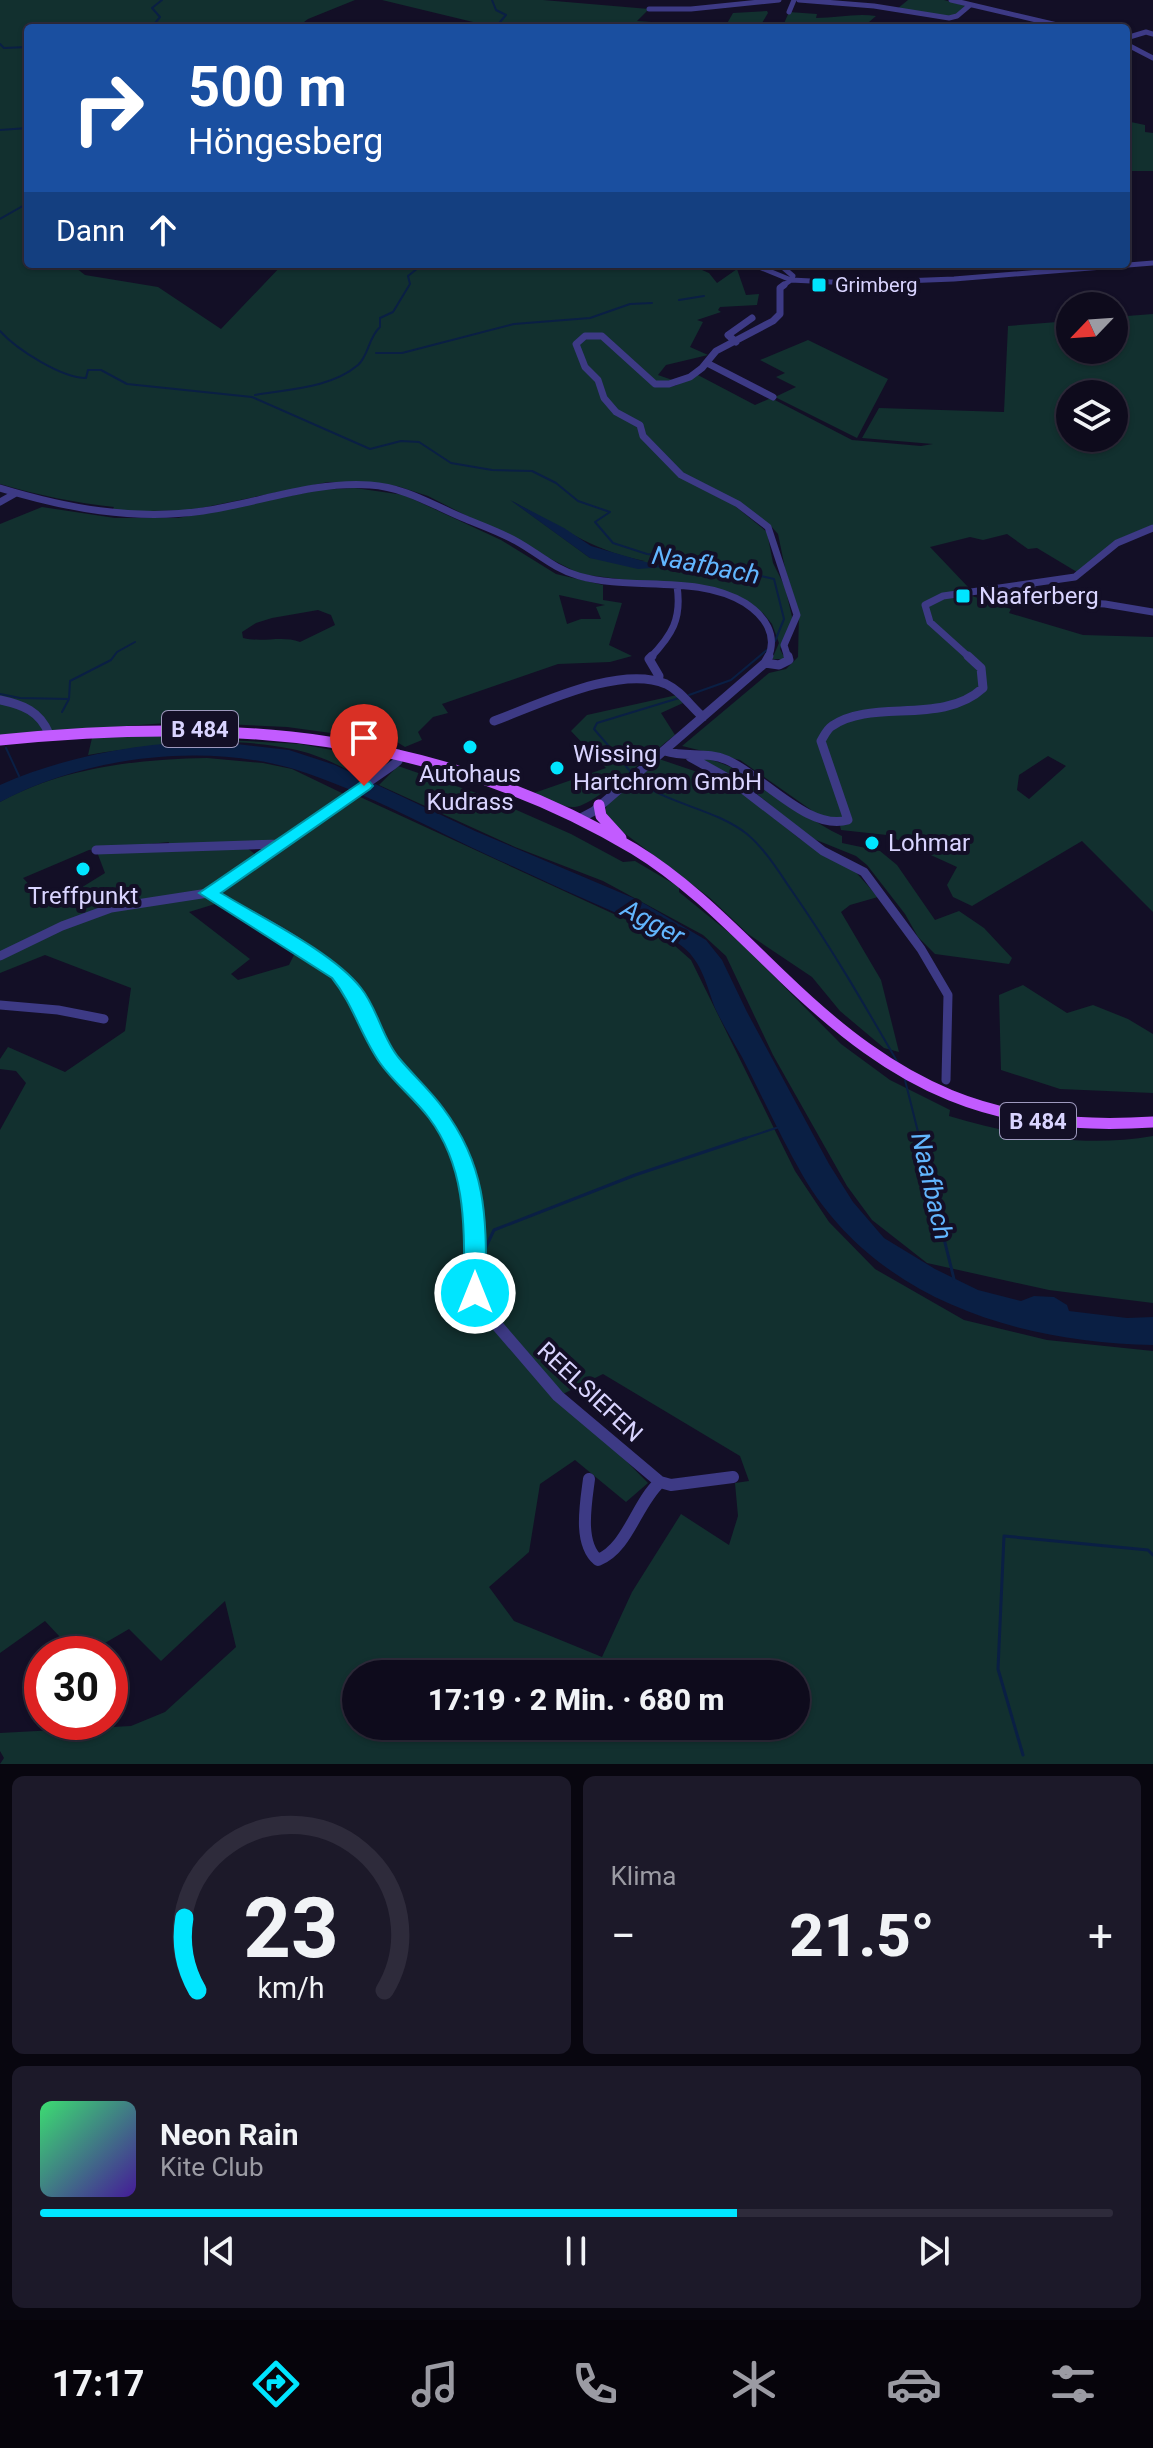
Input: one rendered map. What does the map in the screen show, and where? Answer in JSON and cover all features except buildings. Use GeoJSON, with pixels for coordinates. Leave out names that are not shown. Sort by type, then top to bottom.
{"type":"FeatureCollection","features":[{"type":"Feature","properties":{"kind":"main road","name":"B 484"},"geometry":{"type":"LineString","coordinates":[[0,740],[156,728],[235,730],[319,739],[398,754],[509,788],[579,819],[633,849],[710,905],[828,1020],[891,1069],[928,1089],[975,1107],[1043,1122],[1111,1125],[1153,1122]]}},
{"type":"Feature","properties":{"kind":"main road"},"geometry":{"type":"LineString","coordinates":[[601,802],[601,816],[633,849]]}},
{"type":"Feature","properties":{"kind":"street"},"geometry":{"type":"LineString","coordinates":[[649,9],[691,9],[729,2],[779,0]]}},
{"type":"Feature","properties":{"kind":"street"},"geometry":{"type":"LineString","coordinates":[[789,12],[796,0],[889,8],[949,18],[957,16],[970,5]]}},
{"type":"Feature","properties":{"kind":"street"},"geometry":{"type":"LineString","coordinates":[[951,0],[1053,24]]}},
{"type":"Feature","properties":{"kind":"street"},"geometry":{"type":"LineString","coordinates":[[1130,37],[1151,31]]}},
{"type":"Feature","properties":{"kind":"street"},"geometry":{"type":"LineString","coordinates":[[1130,46],[1153,58]]}},
{"type":"Feature","properties":{"kind":"street"},"geometry":{"type":"LineString","coordinates":[[1130,265],[1153,263]]}},
{"type":"Feature","properties":{"kind":"street"},"geometry":{"type":"LineString","coordinates":[[762,268],[791,280],[877,283],[1084,268]]}},
{"type":"Feature","properties":{"kind":"street"},"geometry":{"type":"LineString","coordinates":[[765,663],[779,665],[789,660],[784,645],[797,615],[768,527],[738,504],[681,475],[643,436],[640,425],[616,412],[604,398],[598,380],[585,367],[576,344],[585,336],[602,336],[658,385],[672,385],[707,363],[715,351],[754,336],[774,321],[780,314],[780,288],[793,276],[784,268]]}},
{"type":"Feature","properties":{"kind":"street"},"geometry":{"type":"LineString","coordinates":[[736,342],[728,335],[752,318]]}},
{"type":"Feature","properties":{"kind":"street"},"geometry":{"type":"LineString","coordinates":[[707,363],[773,397]]}},
{"type":"Feature","properties":{"kind":"street"},"geometry":{"type":"LineString","coordinates":[[0,488],[82,510],[166,515],[216,509],[312,488],[371,485],[424,497],[516,541],[560,569],[605,582],[677,586],[722,594],[744,604],[768,624],[773,643],[765,663],[665,751],[579,819]]}},
{"type":"Feature","properties":{"kind":"street"},"geometry":{"type":"LineString","coordinates":[[0,502],[16,493]]}},
{"type":"Feature","properties":{"kind":"street"},"geometry":{"type":"LineString","coordinates":[[665,751],[690,757],[713,755],[726,760],[815,818],[841,825],[848,820],[821,741],[825,730],[849,717],[947,707],[974,698],[985,683],[981,668],[930,622],[925,605],[943,596],[1075,577],[1117,543],[1153,528]]}},
{"type":"Feature","properties":{"kind":"street"},"geometry":{"type":"LineString","coordinates":[[658,681],[659,676],[649,659],[675,630],[680,608],[677,586]]}},
{"type":"Feature","properties":{"kind":"street"},"geometry":{"type":"LineString","coordinates":[[1023,586],[1067,602],[1105,604],[1153,612]]}},
{"type":"Feature","properties":{"kind":"street"},"geometry":{"type":"LineString","coordinates":[[494,721],[623,679],[658,681],[678,692],[703,717]]}},
{"type":"Feature","properties":{"kind":"street"},"geometry":{"type":"LineString","coordinates":[[564,693],[576,693]]}},
{"type":"Feature","properties":{"kind":"street"},"geometry":{"type":"LineString","coordinates":[[0,700],[36,711],[43,717],[49,734]]}},
{"type":"Feature","properties":{"kind":"street"},"geometry":{"type":"LineString","coordinates":[[0,956],[87,916],[128,904],[175,900],[208,893],[388,769],[398,761],[398,754]]}},
{"type":"Feature","properties":{"kind":"street"},"geometry":{"type":"LineString","coordinates":[[690,757],[731,780],[823,851],[864,872],[937,973],[948,995],[946,1080]]}},
{"type":"Feature","properties":{"kind":"street"},"geometry":{"type":"LineString","coordinates":[[96,850],[280,844]]}},
{"type":"Feature","properties":{"kind":"street","name":"REELSIEFEN"},"geometry":{"type":"LineString","coordinates":[[208,893],[313,955],[346,981],[365,1011],[388,1059],[436,1112],[455,1142],[469,1181],[475,1214],[475,1293],[478,1303],[558,1396],[660,1482]]}},
{"type":"Feature","properties":{"kind":"street"},"geometry":{"type":"LineString","coordinates":[[0,1005],[58,1010],[104,1019]]}},
{"type":"Feature","properties":{"kind":"street"},"geometry":{"type":"LineString","coordinates":[[589,1479],[584,1516],[591,1554],[598,1560],[610,1555],[648,1493],[660,1482],[671,1485],[733,1477]]}},
{"type":"Feature","properties":{"kind":"green space"},"geometry":{"type":"Polygon","coordinates":[[[0,0],[355,0],[301,24],[24,24],[24,268],[76,268],[85,275],[158,287],[221,329],[279,268],[686,268],[709,273],[717,283],[737,269],[746,295],[759,294],[757,305],[720,307],[718,310],[721,312],[697,320],[703,322],[690,347],[708,355],[666,365],[658,375],[678,382],[659,387],[675,386],[696,374],[755,405],[771,398],[852,440],[921,446],[933,444],[862,438],[879,408],[1004,412],[1008,326],[1056,322],[1056,364],[1128,364],[1128,316],[1153,314],[1153,525],[1116,540],[1077,572],[1037,548],[1028,549],[1007,534],[983,540],[970,537],[930,547],[968,587],[969,595],[1011,609],[1009,613],[1083,635],[1153,637],[1153,912],[1082,841],[972,906],[953,897],[947,885],[957,867],[887,835],[841,830],[838,817],[824,819],[740,760],[682,746],[769,673],[786,669],[798,657],[799,613],[778,534],[769,524],[735,506],[767,532],[773,563],[785,587],[793,621],[780,649],[785,659],[772,659],[779,643],[772,624],[763,613],[728,593],[580,574],[428,496],[397,486],[328,482],[191,510],[111,512],[114,507],[0,484],[0,0]],[[512,501],[590,558],[645,561],[609,551],[512,501]],[[1048,756],[1019,775],[1017,790],[1029,799],[1066,766],[1048,756]]]}},
{"type":"Feature","properties":{"kind":"green space"},"geometry":{"type":"Polygon","coordinates":[[[382,0],[543,0],[649,9],[637,21],[681,24],[470,24],[473,22],[382,0]]]}},
{"type":"Feature","properties":{"kind":"green space"},"geometry":{"type":"Polygon","coordinates":[[[908,0],[944,0],[967,6],[952,17],[897,9],[908,0]]]}},
{"type":"Feature","properties":{"kind":"green space"},"geometry":{"type":"Polygon","coordinates":[[[789,12],[817,14],[816,18],[876,16],[867,24],[784,24],[789,12]]]}},
{"type":"Feature","properties":{"kind":"green space"},"geometry":{"type":"Polygon","coordinates":[[[733,13],[768,13],[761,24],[727,24],[733,13]]]}},
{"type":"Feature","properties":{"kind":"green space"},"geometry":{"type":"Polygon","coordinates":[[[1130,122],[1145,125],[1145,132],[1153,133],[1153,171],[1130,171],[1130,122]]]}},
{"type":"Feature","properties":{"kind":"green space"},"geometry":{"type":"Polygon","coordinates":[[[808,340],[888,379],[857,438],[775,397],[796,387],[776,377],[785,373],[760,360],[808,340]]]}},
{"type":"Feature","properties":{"kind":"green space"},"geometry":{"type":"Polygon","coordinates":[[[355,488],[404,495],[501,540],[556,574],[603,585],[603,600],[622,603],[609,645],[632,656],[610,662],[558,664],[442,704],[448,713],[433,717],[418,732],[422,740],[405,747],[397,742],[287,727],[181,722],[0,735],[0,524],[42,507],[115,518],[178,518],[319,490],[355,488]],[[559,595],[567,624],[581,619],[601,619],[596,607],[605,605],[559,595]],[[318,610],[256,623],[242,632],[243,638],[300,642],[335,625],[331,615],[318,610]]]}},
{"type":"Feature","properties":{"kind":"green space"},"geometry":{"type":"Polygon","coordinates":[[[677,695],[683,703],[661,713],[675,735],[596,797],[570,807],[534,793],[606,768],[571,731],[587,715],[677,695]]]}},
{"type":"Feature","properties":{"kind":"green space"},"geometry":{"type":"Polygon","coordinates":[[[152,736],[300,744],[390,761],[367,779],[302,751],[241,742],[164,745],[88,755],[92,738],[152,736]]]}},
{"type":"Feature","properties":{"kind":"green space"},"geometry":{"type":"Polygon","coordinates":[[[207,758],[263,763],[292,769],[346,795],[277,842],[168,846],[169,842],[89,850],[23,878],[50,907],[105,873],[97,852],[246,847],[256,855],[215,893],[358,796],[666,938],[691,960],[795,1171],[829,1222],[875,1269],[964,1320],[1047,1340],[1153,1351],[1153,1764],[0,1764],[4,1758],[0,1751],[0,1733],[24,1732],[24,1740],[128,1740],[128,1726],[165,1712],[236,1647],[225,1601],[161,1661],[129,1629],[117,1636],[59,1636],[45,1621],[0,1653],[0,1130],[26,1083],[16,1071],[0,1069],[0,1059],[8,1047],[65,1072],[125,1031],[131,988],[45,955],[0,973],[0,802],[24,790],[74,773],[127,763],[207,758]],[[228,900],[189,912],[250,959],[231,974],[238,980],[289,965],[300,943],[228,900]],[[603,1374],[561,1395],[648,1483],[626,1502],[575,1460],[540,1484],[529,1552],[489,1587],[514,1621],[602,1657],[632,1592],[681,1514],[729,1545],[738,1516],[735,1483],[749,1481],[740,1456],[603,1374]]]}},
{"type":"Feature","properties":{"kind":"green space"},"geometry":{"type":"Polygon","coordinates":[[[704,758],[758,782],[842,836],[842,843],[880,851],[897,865],[935,920],[959,911],[984,928],[1012,958],[1009,964],[935,954],[918,937],[905,914],[867,865],[856,856],[809,837],[745,784],[700,759],[704,758]]]}},
{"type":"Feature","properties":{"kind":"green space"},"geometry":{"type":"Polygon","coordinates":[[[659,759],[730,783],[800,839],[852,868],[878,897],[850,905],[841,912],[881,980],[899,1052],[884,1048],[840,1011],[812,977],[748,934],[710,898],[607,820],[604,812],[610,799],[659,759]]]}},
{"type":"Feature","properties":{"kind":"green space"},"geometry":{"type":"Polygon","coordinates":[[[398,766],[485,796],[571,834],[623,862],[635,861],[679,887],[679,892],[738,940],[841,1044],[890,1080],[950,1110],[949,1116],[1050,1138],[1101,1141],[1153,1136],[1153,1303],[1049,1290],[927,1263],[872,1220],[847,1186],[773,1055],[726,956],[703,935],[603,881],[515,847],[379,785],[398,766]]]}},
{"type":"Feature","properties":{"kind":"green space"},"geometry":{"type":"Polygon","coordinates":[[[1023,985],[1067,1013],[1093,1005],[1128,1019],[1153,1034],[1153,1093],[1060,1089],[1001,1070],[999,995],[1023,985]]]}},
{"type":"Feature","properties":{"kind":"water"},"geometry":{"type":"Polygon","coordinates":[[[510,500],[591,546],[663,567],[638,569],[590,558],[510,500]]]}},
{"type":"Feature","properties":{"kind":"water","name":"Agger"},"geometry":{"type":"Polygon","coordinates":[[[210,741],[289,750],[335,765],[475,831],[638,900],[706,940],[722,960],[829,1164],[853,1202],[884,1238],[935,1269],[978,1290],[1021,1301],[1034,1296],[1054,1297],[1067,1305],[1069,1311],[1127,1318],[1153,1317],[1153,1345],[1051,1335],[1002,1323],[954,1306],[910,1283],[869,1254],[833,1219],[803,1176],[715,1008],[695,960],[676,941],[650,927],[322,778],[258,761],[221,756],[144,758],[68,774],[0,802],[0,785],[50,766],[129,748],[210,741]]]}},
{"type":"Feature","properties":{"kind":"waterway"},"geometry":{"type":"LineString","coordinates":[[154,24],[160,17],[152,8],[162,0]]}},
{"type":"Feature","properties":{"kind":"waterway"},"geometry":{"type":"LineString","coordinates":[[492,0],[496,10],[506,15],[501,24]]}},
{"type":"Feature","properties":{"kind":"waterway"},"geometry":{"type":"LineString","coordinates":[[0,44],[4,48],[24,47]]}},
{"type":"Feature","properties":{"kind":"waterway","name":"Naafbach"},"geometry":{"type":"LineString","coordinates":[[0,130],[24,128]]}},
{"type":"Feature","properties":{"kind":"waterway","name":"Naafbach"},"geometry":{"type":"LineString","coordinates":[[0,219],[24,205]]}},
{"type":"Feature","properties":{"kind":"waterway"},"geometry":{"type":"LineString","coordinates":[[255,395],[323,383],[358,365],[380,327],[380,318],[393,312],[410,284],[408,276],[418,268]]}},
{"type":"Feature","properties":{"kind":"waterway"},"geometry":{"type":"LineString","coordinates":[[679,300],[704,296]]}},
{"type":"Feature","properties":{"kind":"waterway"},"geometry":{"type":"LineString","coordinates":[[376,353],[402,353],[514,324],[590,318],[630,304],[652,303]]}},
{"type":"Feature","properties":{"kind":"waterway","name":"Naafbach"},"geometry":{"type":"LineString","coordinates":[[0,331],[40,362],[76,377],[86,378],[88,370],[101,370],[127,384],[252,397],[370,449],[401,441],[419,442],[451,463],[492,470],[532,471],[556,483],[578,501],[610,512],[595,522],[613,543],[647,554],[684,558],[774,579],[784,619],[775,641]]}},
{"type":"Feature","properties":{"kind":"waterway"},"geometry":{"type":"LineString","coordinates":[[69,699],[70,681],[111,660],[117,652],[135,642]]}},
{"type":"Feature","properties":{"kind":"waterway","name":"Naafbach"},"geometry":{"type":"LineString","coordinates":[[689,695],[731,680],[768,649]]}},
{"type":"Feature","properties":{"kind":"waterway"},"geometry":{"type":"LineString","coordinates":[[0,694],[20,698],[69,699]]}},
{"type":"Feature","properties":{"kind":"waterway","name":"Naafbach"},"geometry":{"type":"LineString","coordinates":[[631,772],[594,729],[597,723],[679,698]]}},
{"type":"Feature","properties":{"kind":"waterway"},"geometry":{"type":"LineString","coordinates":[[62,712],[69,699]]}},
{"type":"Feature","properties":{"kind":"waterway"},"geometry":{"type":"LineString","coordinates":[[6,748],[19,776]]}},
{"type":"Feature","properties":{"kind":"waterway","name":"Naafbach"},"geometry":{"type":"LineString","coordinates":[[638,780],[662,795],[734,825],[760,847],[820,933],[898,1063]]}},
{"type":"Feature","properties":{"kind":"waterway","name":"Naafbach"},"geometry":{"type":"LineString","coordinates":[[905,1080],[920,1140]]}},
{"type":"Feature","properties":{"kind":"waterway"},"geometry":{"type":"LineString","coordinates":[[484,1251],[494,1230],[635,1175],[779,1127]]}},
{"type":"Feature","properties":{"kind":"waterway","name":"Naafbach"},"geometry":{"type":"LineString","coordinates":[[919,1138],[954,1279]]}},
{"type":"Feature","properties":{"kind":"waterway"},"geometry":{"type":"LineString","coordinates":[[1023,1755],[998,1669],[1004,1536],[1148,1550],[1153,1555]]}},
{"type":"Feature","properties":{"kind":"place","name":"Grimberg"},"geometry":{"type":"Point","coordinates":[819,285]}},
{"type":"Feature","properties":{"kind":"place","name":"Naaferberg"},"geometry":{"type":"Point","coordinates":[963,596]}},
{"type":"Feature","properties":{"kind":"place","name":"Autohaus Kudrass"},"geometry":{"type":"Point","coordinates":[470,747]}},
{"type":"Feature","properties":{"kind":"place","name":"Wissing Hartchrom GmbH"},"geometry":{"type":"Point","coordinates":[557,768]}},
{"type":"Feature","properties":{"kind":"place","name":"Lohmar"},"geometry":{"type":"Point","coordinates":[872,843]}},
{"type":"Feature","properties":{"kind":"place","name":"Treffpunkt"},"geometry":{"type":"Point","coordinates":[83,869]}},
{"type":"Feature","properties":{"kind":"route"},"geometry":{"type":"LineString","coordinates":[[364,786],[208,893],[313,955],[339,974],[356,995],[388,1059],[436,1112],[455,1142],[469,1181],[475,1214],[475,1293]]}}]}
